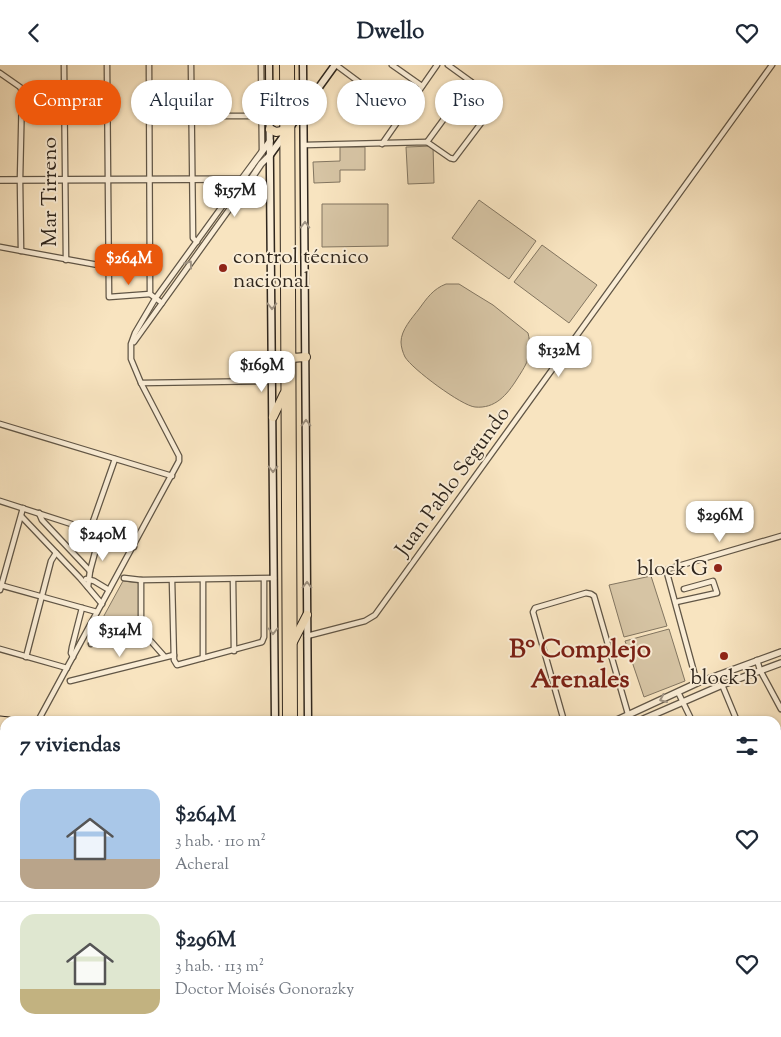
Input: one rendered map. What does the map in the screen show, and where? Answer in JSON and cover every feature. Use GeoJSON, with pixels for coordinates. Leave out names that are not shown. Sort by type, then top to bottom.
{"type":"FeatureCollection","features":[{"type":"Feature","properties":{"kind":"highway"},"geometry":{"type":"LineString","coordinates":[[284,65],[291,358],[293,716]]}},
{"type":"Feature","properties":{"kind":"highway"},"geometry":{"type":"LineString","coordinates":[[287,716],[284,393],[286,133],[290,65]]}},
{"type":"Feature","properties":{"kind":"highway"},"geometry":{"type":"LineString","coordinates":[[270,129],[286,133]]}},
{"type":"Feature","properties":{"kind":"highway"},"geometry":{"type":"LineString","coordinates":[[291,358],[306,357]]}},
{"type":"Feature","properties":{"kind":"highway"},"geometry":{"type":"LineString","coordinates":[[273,417],[284,393]]}},
{"type":"Feature","properties":{"kind":"highway"},"geometry":{"type":"LineString","coordinates":[[292,644],[307,615]]}},
{"type":"Feature","properties":{"kind":"highway"},"geometry":{"type":"LineString","coordinates":[[292,622],[307,636]]}},
{"type":"Feature","properties":{"kind":"main road"},"geometry":{"type":"LineString","coordinates":[[269,65],[274,716]]}},
{"type":"Feature","properties":{"kind":"main road"},"geometry":{"type":"LineString","coordinates":[[303,65],[304,80]]}},
{"type":"Feature","properties":{"kind":"main road"},"geometry":{"type":"LineString","coordinates":[[324,80],[336,65]]}},
{"type":"Feature","properties":{"kind":"main road"},"geometry":{"type":"LineString","coordinates":[[270,155],[292,125]]}},
{"type":"Feature","properties":{"kind":"main road"},"geometry":{"type":"LineString","coordinates":[[304,125],[308,716]]}},
{"type":"Feature","properties":{"kind":"street","name":"Mar Tirreno"},"geometry":{"type":"LineString","coordinates":[[64,65],[66,260]]}},
{"type":"Feature","properties":{"kind":"street"},"geometry":{"type":"LineString","coordinates":[[107,65],[109,297],[150,295],[162,303]]}},
{"type":"Feature","properties":{"kind":"street"},"geometry":{"type":"LineString","coordinates":[[149,65],[150,295]]}},
{"type":"Feature","properties":{"kind":"street"},"geometry":{"type":"LineString","coordinates":[[191,65],[191,80]]}},
{"type":"Feature","properties":{"kind":"street"},"geometry":{"type":"LineString","coordinates":[[261,65],[261,80]]}},
{"type":"Feature","properties":{"kind":"street"},"geometry":{"type":"LineString","coordinates":[[336,65],[356,80]]}},
{"type":"Feature","properties":{"kind":"street"},"geometry":{"type":"LineString","coordinates":[[392,65],[413,80]]}},
{"type":"Feature","properties":{"kind":"street"},"geometry":{"type":"LineString","coordinates":[[425,82],[437,65]]}},
{"type":"Feature","properties":{"kind":"street"},"geometry":{"type":"LineString","coordinates":[[448,65],[468,80]]}},
{"type":"Feature","properties":{"kind":"street","name":"Juan Pablo Segundo"},"geometry":{"type":"LineString","coordinates":[[307,636],[365,621],[375,615],[772,65]]}},
{"type":"Feature","properties":{"kind":"street"},"geometry":{"type":"LineString","coordinates":[[0,73],[20,87],[22,91],[21,251]]}},
{"type":"Feature","properties":{"kind":"street"},"geometry":{"type":"LineString","coordinates":[[192,125],[193,238],[203,246]]}},
{"type":"Feature","properties":{"kind":"street"},"geometry":{"type":"LineString","coordinates":[[261,125],[262,153]]}},
{"type":"Feature","properties":{"kind":"street"},"geometry":{"type":"LineString","coordinates":[[382,144],[395,125]]}},
{"type":"Feature","properties":{"kind":"street"},"geometry":{"type":"LineString","coordinates":[[427,142],[439,125]]}},
{"type":"Feature","properties":{"kind":"street"},"geometry":{"type":"LineString","coordinates":[[304,145],[427,142],[454,159],[480,125]]}},
{"type":"Feature","properties":{"kind":"street"},"geometry":{"type":"LineString","coordinates":[[41,716],[178,464],[179,456],[141,383],[132,359],[131,347],[135,333],[155,299],[270,141]]}},
{"type":"Feature","properties":{"kind":"street"},"geometry":{"type":"LineString","coordinates":[[131,347],[261,164],[270,155]]}},
{"type":"Feature","properties":{"kind":"street"},"geometry":{"type":"LineString","coordinates":[[0,180],[251,179]]}},
{"type":"Feature","properties":{"kind":"street"},"geometry":{"type":"LineString","coordinates":[[0,247],[109,267]]}},
{"type":"Feature","properties":{"kind":"street"},"geometry":{"type":"LineString","coordinates":[[141,383],[272,381]]}},
{"type":"Feature","properties":{"kind":"street"},"geometry":{"type":"LineString","coordinates":[[0,424],[172,476]]}},
{"type":"Feature","properties":{"kind":"street"},"geometry":{"type":"LineString","coordinates":[[90,530],[116,459]]}},
{"type":"Feature","properties":{"kind":"street"},"geometry":{"type":"LineString","coordinates":[[0,501],[90,530],[134,547]]}},
{"type":"Feature","properties":{"kind":"street"},"geometry":{"type":"LineString","coordinates":[[23,508],[22,517],[0,587],[97,612]]}},
{"type":"Feature","properties":{"kind":"street"},"geometry":{"type":"LineString","coordinates":[[39,513],[42,520],[90,571]]}},
{"type":"Feature","properties":{"kind":"street"},"geometry":{"type":"LineString","coordinates":[[22,517],[102,604]]}},
{"type":"Feature","properties":{"kind":"street"},"geometry":{"type":"LineString","coordinates":[[88,587],[90,571],[100,534]]}},
{"type":"Feature","properties":{"kind":"street"},"geometry":{"type":"LineString","coordinates":[[697,683],[667,573],[668,569],[781,536]]}},
{"type":"Feature","properties":{"kind":"street"},"geometry":{"type":"LineString","coordinates":[[26,657],[51,561],[56,553]]}},
{"type":"Feature","properties":{"kind":"street"},"geometry":{"type":"LineString","coordinates":[[80,578],[109,590]]}},
{"type":"Feature","properties":{"kind":"street"},"geometry":{"type":"LineString","coordinates":[[124,578],[141,580],[203,580],[274,578]]}},
{"type":"Feature","properties":{"kind":"street"},"geometry":{"type":"LineString","coordinates":[[233,579],[234,651]]}},
{"type":"Feature","properties":{"kind":"street"},"geometry":{"type":"LineString","coordinates":[[172,580],[175,664],[182,664],[234,651],[264,640],[264,579]]}},
{"type":"Feature","properties":{"kind":"street"},"geometry":{"type":"LineString","coordinates":[[141,580],[142,630],[164,656]]}},
{"type":"Feature","properties":{"kind":"street"},"geometry":{"type":"LineString","coordinates":[[203,580],[203,658]]}},
{"type":"Feature","properties":{"kind":"street"},"geometry":{"type":"LineString","coordinates":[[676,601],[717,593],[713,581],[684,589]]}},
{"type":"Feature","properties":{"kind":"street"},"geometry":{"type":"LineString","coordinates":[[563,716],[533,612],[535,609],[586,593],[594,596],[628,714]]}},
{"type":"Feature","properties":{"kind":"street"},"geometry":{"type":"LineString","coordinates":[[74,657],[71,653],[82,608]]}},
{"type":"Feature","properties":{"kind":"street"},"geometry":{"type":"LineString","coordinates":[[91,644],[142,630]]}},
{"type":"Feature","properties":{"kind":"street"},"geometry":{"type":"LineString","coordinates":[[0,649],[67,668]]}},
{"type":"Feature","properties":{"kind":"street"},"geometry":{"type":"LineString","coordinates":[[624,716],[697,683],[781,651]]}},
{"type":"Feature","properties":{"kind":"street"},"geometry":{"type":"LineString","coordinates":[[70,681],[174,655]]}},
{"type":"Feature","properties":{"kind":"street"},"geometry":{"type":"LineString","coordinates":[[758,660],[760,670],[781,709]]}},
{"type":"Feature","properties":{"kind":"street"},"geometry":{"type":"LineString","coordinates":[[650,716],[722,685],[781,663]]}},
{"type":"Feature","properties":{"kind":"street"},"geometry":{"type":"LineString","coordinates":[[718,675],[735,716]]}},
{"type":"Feature","properties":{"kind":"street"},"geometry":{"type":"LineString","coordinates":[[678,692],[690,716]]}},
{"type":"Feature","properties":{"kind":"shaded area"},"geometry":{"type":"Polygon","coordinates":[[[433,146],[434,183],[408,184],[406,147],[433,146]]]}},
{"type":"Feature","properties":{"kind":"shaded area"},"geometry":{"type":"Polygon","coordinates":[[[340,147],[365,147],[365,170],[340,170],[340,182],[314,183],[313,162],[340,161],[340,147]]]}},
{"type":"Feature","properties":{"kind":"shaded area"},"geometry":{"type":"Polygon","coordinates":[[[479,200],[536,241],[509,279],[452,238],[479,200]]]}},
{"type":"Feature","properties":{"kind":"shaded area"},"geometry":{"type":"Polygon","coordinates":[[[322,204],[388,204],[388,246],[322,247],[322,204]]]}},
{"type":"Feature","properties":{"kind":"shaded area"},"geometry":{"type":"Polygon","coordinates":[[[542,245],[597,285],[569,323],[514,282],[542,245]]]}},
{"type":"Feature","properties":{"kind":"shaded area"},"geometry":{"type":"Polygon","coordinates":[[[446,284],[459,284],[493,305],[528,333],[530,352],[524,368],[505,395],[489,406],[475,407],[449,394],[409,363],[403,352],[401,338],[407,324],[431,294],[437,288],[446,284]]]}},
{"type":"Feature","properties":{"kind":"shaded area"},"geometry":{"type":"Polygon","coordinates":[[[651,576],[667,626],[624,637],[609,585],[651,576]]]}},
{"type":"Feature","properties":{"kind":"shaded area"},"geometry":{"type":"Polygon","coordinates":[[[123,581],[139,583],[139,625],[138,628],[112,634],[108,621],[100,623],[123,581]]]}},
{"type":"Feature","properties":{"kind":"shaded area"},"geometry":{"type":"Polygon","coordinates":[[[669,629],[685,681],[644,697],[625,641],[669,629]]]}},
{"type":"Feature","properties":{"kind":"place","name":"control técnico nacional"},"geometry":{"type":"Point","coordinates":[223,268]}},
{"type":"Feature","properties":{"kind":"place","name":"block G"},"geometry":{"type":"Point","coordinates":[718,568]}},
{"type":"Feature","properties":{"kind":"place","name":"block B"},"geometry":{"type":"Point","coordinates":[724,656]}},
{"type":"Feature","properties":{"kind":"district","name":"Bº Complejo Arenales"},"geometry":{"type":"Point","coordinates":[580,662]}}]}
